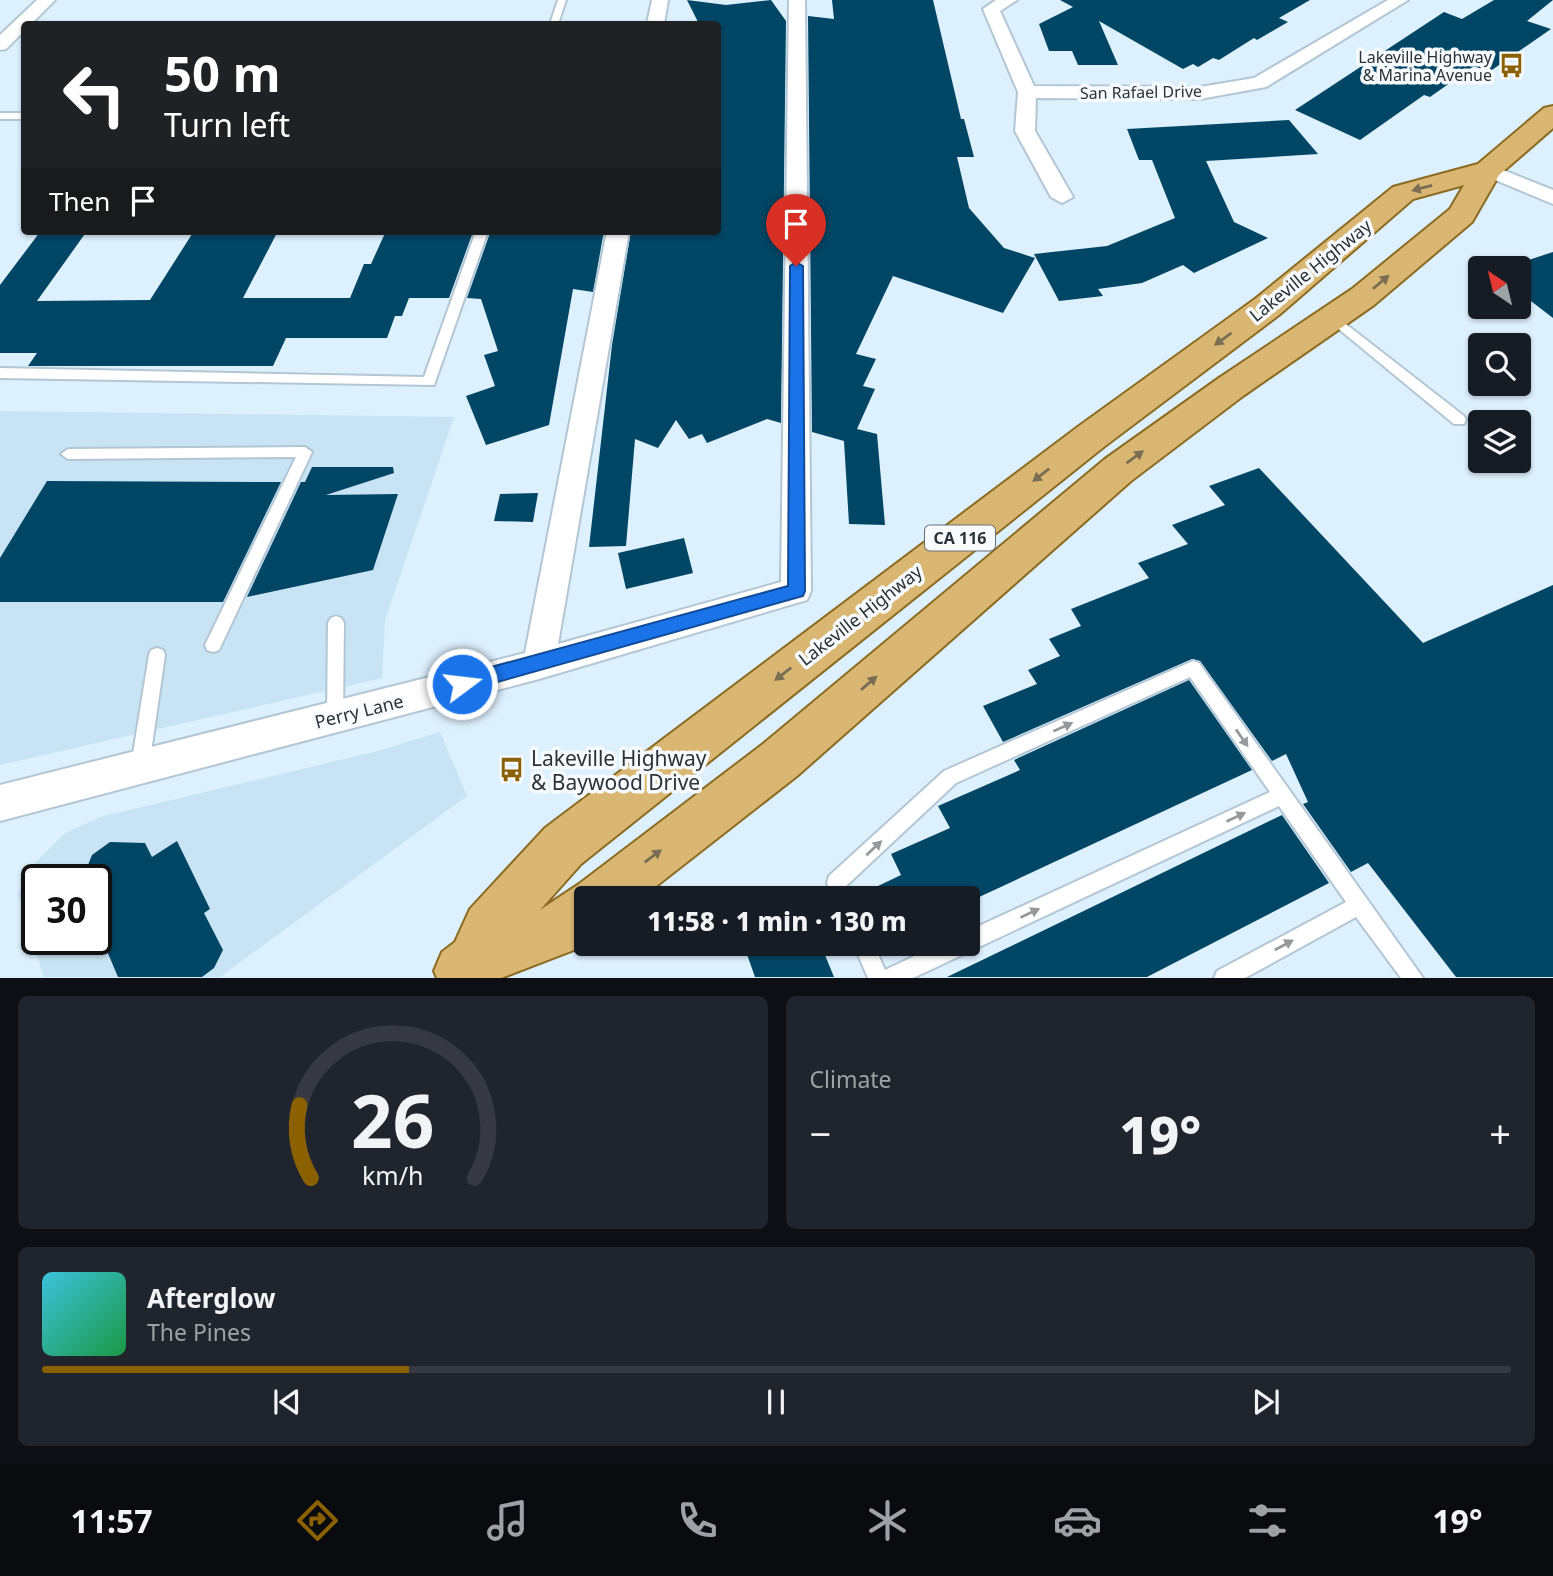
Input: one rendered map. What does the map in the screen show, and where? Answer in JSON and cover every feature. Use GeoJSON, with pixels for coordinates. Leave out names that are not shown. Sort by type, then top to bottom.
{"type":"FeatureCollection","features":[{"type":"Feature","properties":{"kind":"main road","name":"Lakeville Highway"},"geometry":{"type":"LineString","coordinates":[[615,886],[780,760],[1118,470],[1363,297],[1461,215],[1488,170],[1553,114]]}},
{"type":"Feature","properties":{"kind":"main road","name":"Lakeville Highway"},"geometry":{"type":"LineString","coordinates":[[463,969],[489,928],[563,846],[750,700],[1092,436],[1267,307],[1403,193],[1488,170]]}},
{"type":"Feature","properties":{"kind":"main road","name":"Lakeville Highway"},"geometry":{"type":"LineString","coordinates":[[463,969],[555,931],[574,917]]}},
{"type":"Feature","properties":{"kind":"street"},"geometry":{"type":"LineString","coordinates":[[25,21],[47,0]]}},
{"type":"Feature","properties":{"kind":"street"},"geometry":{"type":"LineString","coordinates":[[656,21],[660,0]]}},
{"type":"Feature","properties":{"kind":"street","name":"Perry Lane"},"geometry":{"type":"LineString","coordinates":[[0,803],[539,664],[796,591],[797,0]]}},
{"type":"Feature","properties":{"kind":"street"},"geometry":{"type":"LineString","coordinates":[[1009,0],[991,9],[1027,92],[1025,131],[1062,197]]}},
{"type":"Feature","properties":{"kind":"street","name":"San Rafael Drive"},"geometry":{"type":"LineString","coordinates":[[1027,92],[1200,93],[1259,83],[1400,0]]}},
{"type":"Feature","properties":{"kind":"street"},"geometry":{"type":"LineString","coordinates":[[0,45],[21,25]]}},
{"type":"Feature","properties":{"kind":"street"},"geometry":{"type":"LineString","coordinates":[[1488,170],[1553,198]]}},
{"type":"Feature","properties":{"kind":"street"},"geometry":{"type":"LineString","coordinates":[[539,664],[617,235]]}},
{"type":"Feature","properties":{"kind":"lane"},"geometry":{"type":"LineString","coordinates":[[555,21],[562,0]]}},
{"type":"Feature","properties":{"kind":"lane"},"geometry":{"type":"LineString","coordinates":[[0,116],[21,116]]}},
{"type":"Feature","properties":{"kind":"lane"},"geometry":{"type":"LineString","coordinates":[[0,373],[429,382],[480,235]]}},
{"type":"Feature","properties":{"kind":"lane"},"geometry":{"type":"LineString","coordinates":[[1333,318],[1460,420]]}},
{"type":"Feature","properties":{"kind":"lane"},"geometry":{"type":"LineString","coordinates":[[68,454],[304,452],[213,645]]}},
{"type":"Feature","properties":{"kind":"lane"},"geometry":{"type":"LineString","coordinates":[[335,717],[336,623]]}},
{"type":"Feature","properties":{"kind":"lane"},"geometry":{"type":"LineString","coordinates":[[140,768],[157,655]]}},
{"type":"Feature","properties":{"kind":"lane"},"geometry":{"type":"LineString","coordinates":[[837,886],[836,883],[950,777],[1193,668],[1413,978]]}},
{"type":"Feature","properties":{"kind":"lane"},"geometry":{"type":"LineString","coordinates":[[980,936],[1283,795]]}},
{"type":"Feature","properties":{"kind":"lane"},"geometry":{"type":"LineString","coordinates":[[1224,978],[1359,905]]}},
{"type":"Feature","properties":{"kind":"lane"},"geometry":{"type":"LineString","coordinates":[[869,956],[878,978]]}},
{"type":"Feature","properties":{"kind":"lane"},"geometry":{"type":"LineString","coordinates":[[890,978],[936,956]]}},
{"type":"Feature","properties":{"kind":"shaded area"},"geometry":{"type":"Polygon","coordinates":[[[0,411],[454,417],[385,620],[382,678],[0,765],[0,411]]]}},
{"type":"Feature","properties":{"kind":"shaded area"},"geometry":{"type":"Polygon","coordinates":[[[440,732],[467,796],[220,977],[44,977],[37,955],[112,955],[112,864],[34,864],[64,834],[100,817],[378,751],[440,732]]]}},
{"type":"Feature","properties":{"kind":"building"},"geometry":{"type":"Polygon","coordinates":[[[687,0],[726,5],[771,0],[786,21],[781,423],[767,419],[707,443],[702,434],[689,439],[676,420],[658,448],[635,439],[626,546],[589,547],[612,345],[630,235],[721,235],[721,21],[698,21],[687,0]]]}},
{"type":"Feature","properties":{"kind":"building"},"geometry":{"type":"Polygon","coordinates":[[[832,0],[933,0],[961,119],[964,119],[974,157],[957,157],[969,208],[1004,248],[1035,258],[1003,313],[893,276],[856,354],[876,359],[863,386],[875,389],[857,429],[877,434],[885,525],[849,524],[844,441],[812,432],[808,16],[834,19],[832,0]]]}},
{"type":"Feature","properties":{"kind":"building"},"geometry":{"type":"Polygon","coordinates":[[[1060,0],[1310,0],[1279,18],[1288,22],[1257,40],[1254,38],[1219,60],[1213,58],[1198,67],[1193,64],[1183,69],[1099,21],[1118,65],[1078,65],[1072,51],[1049,51],[1039,24],[1073,7],[1060,0]]]}},
{"type":"Feature","properties":{"kind":"building"},"geometry":{"type":"Polygon","coordinates":[[[1494,0],[1553,0],[1527,21],[1551,29],[1489,72],[1474,66],[1430,97],[1424,95],[1360,140],[1295,110],[1444,12],[1462,19],[1494,0]]]}},
{"type":"Feature","properties":{"kind":"building"},"geometry":{"type":"Polygon","coordinates":[[[1289,120],[1318,154],[1206,161],[1234,222],[1268,238],[1194,273],[1183,265],[1142,283],[1098,289],[1103,296],[1059,301],[1034,254],[1107,246],[1175,218],[1152,160],[1139,160],[1127,129],[1289,120]]]}},
{"type":"Feature","properties":{"kind":"building"},"geometry":{"type":"Polygon","coordinates":[[[38,235],[84,235],[37,301],[150,300],[191,235],[276,235],[243,298],[350,298],[364,264],[371,264],[384,235],[472,235],[449,298],[409,298],[402,316],[395,316],[387,338],[286,338],[273,366],[28,366],[37,353],[0,353],[0,285],[38,235]]]}},
{"type":"Feature","properties":{"kind":"building"},"geometry":{"type":"Polygon","coordinates":[[[489,235],[603,235],[593,292],[573,289],[549,425],[486,445],[466,396],[495,386],[484,355],[498,351],[481,299],[467,298],[489,235]]]}},
{"type":"Feature","properties":{"kind":"building"},"geometry":{"type":"Polygon","coordinates":[[[1553,252],[1553,318],[1531,301],[1531,259],[1553,252]]]}},
{"type":"Feature","properties":{"kind":"building"},"geometry":{"type":"Polygon","coordinates":[[[312,467],[393,467],[394,473],[326,495],[398,494],[373,570],[247,597],[301,482],[305,482],[312,467]]]}},
{"type":"Feature","properties":{"kind":"building"},"geometry":{"type":"Polygon","coordinates":[[[1259,468],[1423,643],[1553,585],[1553,977],[1456,977],[1368,863],[1351,872],[1303,804],[1308,802],[1286,754],[1272,761],[1200,661],[1192,659],[1003,742],[983,706],[1037,684],[1028,670],[1060,656],[1049,639],[1081,626],[1071,609],[1149,578],[1138,563],[1188,544],[1172,525],[1225,505],[1209,486],[1259,468]]]}},
{"type":"Feature","properties":{"kind":"building"},"geometry":{"type":"Polygon","coordinates":[[[47,481],[281,482],[223,602],[0,602],[0,558],[47,481]]]}},
{"type":"Feature","properties":{"kind":"building"},"geometry":{"type":"Polygon","coordinates":[[[538,493],[533,522],[494,521],[500,494],[538,493]]]}},
{"type":"Feature","properties":{"kind":"building"},"geometry":{"type":"Polygon","coordinates":[[[684,538],[693,573],[626,589],[618,553],[684,538]]]}},
{"type":"Feature","properties":{"kind":"building"},"geometry":{"type":"Polygon","coordinates":[[[1189,680],[1252,770],[980,897],[980,886],[878,886],[901,875],[891,854],[950,828],[938,806],[1020,770],[1014,760],[1189,680]]]}},
{"type":"Feature","properties":{"kind":"building"},"geometry":{"type":"Polygon","coordinates":[[[1282,815],[1329,883],[1147,977],[947,977],[1282,815]]]}},
{"type":"Feature","properties":{"kind":"building"},"geometry":{"type":"Polygon","coordinates":[[[177,841],[210,909],[204,913],[223,950],[214,968],[202,977],[118,977],[109,955],[112,955],[112,864],[88,864],[92,855],[110,842],[145,843],[152,857],[177,841]]]}},
{"type":"Feature","properties":{"kind":"building"},"geometry":{"type":"Polygon","coordinates":[[[748,956],[825,956],[834,977],[755,977],[748,956]]]}},
{"type":"Feature","properties":{"kind":"place","name":"Lakeville Highway & Marina Avenue"},"geometry":{"type":"Point","coordinates":[1512,66]}},
{"type":"Feature","properties":{"kind":"place","name":"Lakeville Highway & Baywood Drive"},"geometry":{"type":"Point","coordinates":[511,770]}},
{"type":"Feature","properties":{"kind":"route"},"geometry":{"type":"LineString","coordinates":[[462,684],[796,591],[796,266]]}}]}
